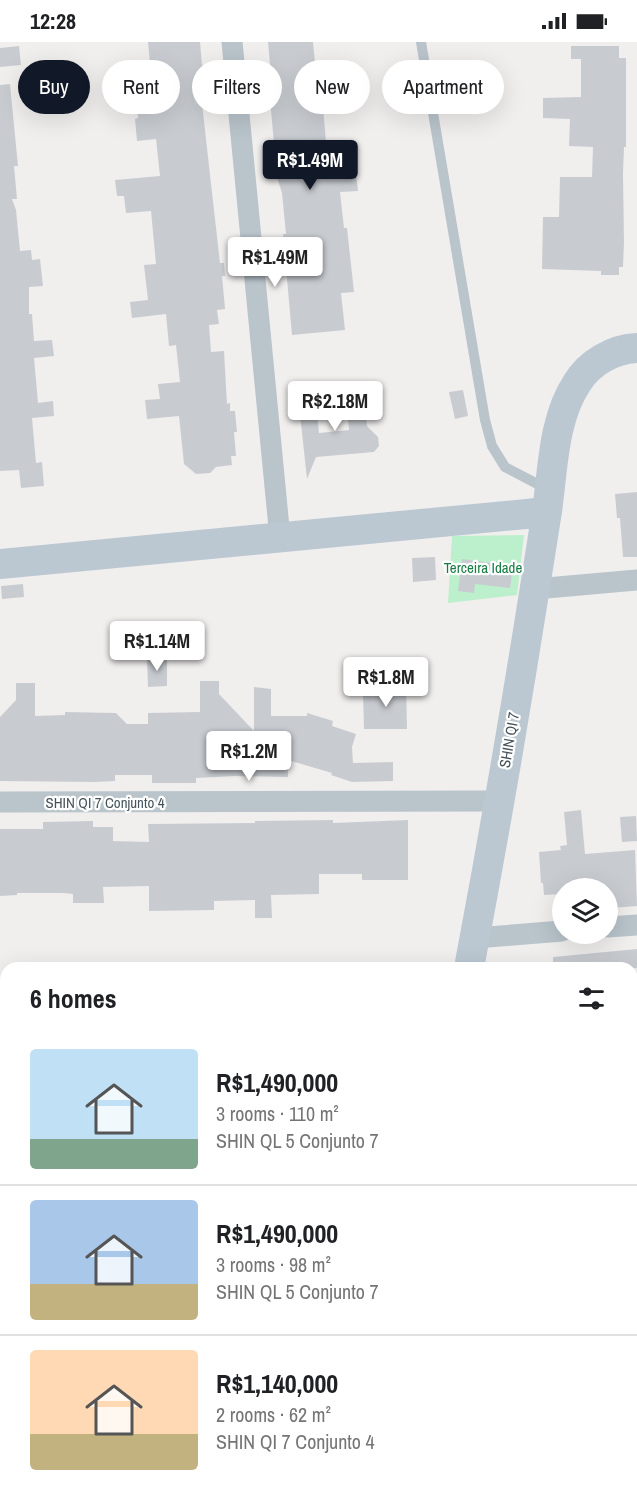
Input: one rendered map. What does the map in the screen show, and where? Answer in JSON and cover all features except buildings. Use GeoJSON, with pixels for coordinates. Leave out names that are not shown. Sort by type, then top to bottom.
{"type":"FeatureCollection","features":[{"type":"Feature","properties":{"kind":"street"},"geometry":{"type":"LineString","coordinates":[[232,42],[280,538]]}},
{"type":"Feature","properties":{"kind":"street","name":"SHIN QI 7"},"geometry":{"type":"LineString","coordinates":[[470,962],[563,414],[576,384],[584,373],[604,357],[637,348]]}},
{"type":"Feature","properties":{"kind":"street"},"geometry":{"type":"LineString","coordinates":[[0,564],[280,538],[548,501]]}},
{"type":"Feature","properties":{"kind":"street"},"geometry":{"type":"LineString","coordinates":[[535,589],[637,580]]}},
{"type":"Feature","properties":{"kind":"street","name":"SHIN QI 7 Conjunto 4"},"geometry":{"type":"LineString","coordinates":[[0,802],[498,801]]}},
{"type":"Feature","properties":{"kind":"street"},"geometry":{"type":"LineString","coordinates":[[618,926],[637,925]]}},
{"type":"Feature","properties":{"kind":"street"},"geometry":{"type":"LineString","coordinates":[[475,938],[552,932]]}},
{"type":"Feature","properties":{"kind":"lane"},"geometry":{"type":"LineString","coordinates":[[421,42],[485,420],[492,446],[505,467],[548,501]]}},
{"type":"Feature","properties":{"kind":"green space","name":"Terceira Idade"},"geometry":{"type":"Polygon","coordinates":[[[524,535],[517,595],[448,603],[452,536],[524,535]]]}}]}
